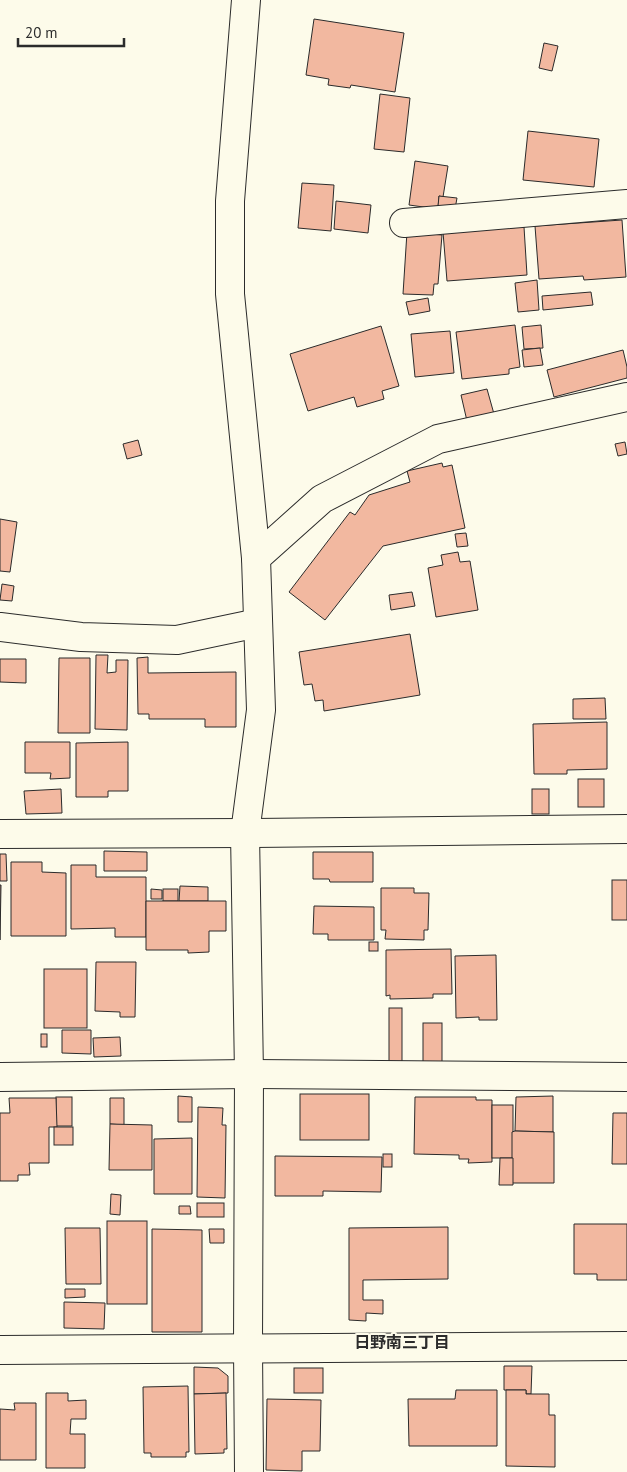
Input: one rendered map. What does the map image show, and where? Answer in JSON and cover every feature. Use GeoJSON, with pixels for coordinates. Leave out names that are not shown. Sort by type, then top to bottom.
{"type":"FeatureCollection","features":[{"type":"Feature","properties":{"kind":"street"},"geometry":{"type":"LineString","coordinates":[[246,0],[230,200],[230,294],[256,558],[261,710],[245,833],[249,1074],[249,1472]]}},
{"type":"Feature","properties":{"kind":"street"},"geometry":{"type":"LineString","coordinates":[[404,223],[627,204]]}},
{"type":"Feature","properties":{"kind":"street"},"geometry":{"type":"LineString","coordinates":[[256,558],[322,499],[438,439],[627,397]]}},
{"type":"Feature","properties":{"kind":"street"},"geometry":{"type":"LineString","coordinates":[[0,627],[81,637],[176,640],[258,623]]}},
{"type":"Feature","properties":{"kind":"street"},"geometry":{"type":"LineString","coordinates":[[0,834],[627,829]]}},
{"type":"Feature","properties":{"kind":"street"},"geometry":{"type":"LineString","coordinates":[[0,1077],[249,1074],[627,1077]]}},
{"type":"Feature","properties":{"kind":"street"},"geometry":{"type":"LineString","coordinates":[[0,1350],[627,1346]]}},
{"type":"Feature","properties":{"kind":"building"},"geometry":{"type":"Polygon","coordinates":[[[314,19],[404,33],[395,92],[351,85],[350,88],[328,85],[329,79],[306,75],[314,19]]]}},
{"type":"Feature","properties":{"kind":"building"},"geometry":{"type":"Polygon","coordinates":[[[544,43],[558,46],[552,71],[539,68],[544,43]]]}},
{"type":"Feature","properties":{"kind":"building"},"geometry":{"type":"Polygon","coordinates":[[[380,94],[410,98],[404,152],[374,149],[380,94]]]}},
{"type":"Feature","properties":{"kind":"building"},"geometry":{"type":"Polygon","coordinates":[[[528,131],[599,139],[594,187],[523,180],[528,131]]]}},
{"type":"Feature","properties":{"kind":"building"},"geometry":{"type":"Polygon","coordinates":[[[415,161],[448,166],[443,197],[439,196],[438,209],[409,205],[415,161]]]}},
{"type":"Feature","properties":{"kind":"building"},"geometry":{"type":"Polygon","coordinates":[[[302,183],[334,185],[331,231],[298,228],[302,183]]]}},
{"type":"Feature","properties":{"kind":"building"},"geometry":{"type":"Polygon","coordinates":[[[439,196],[457,198],[455,209],[438,206],[439,196]]]}},
{"type":"Feature","properties":{"kind":"building"},"geometry":{"type":"Polygon","coordinates":[[[336,201],[371,205],[368,233],[334,229],[336,201]]]}},
{"type":"Feature","properties":{"kind":"building"},"geometry":{"type":"Polygon","coordinates":[[[622,220],[626,277],[584,280],[583,276],[539,279],[535,226],[622,220]]]}},
{"type":"Feature","properties":{"kind":"building"},"geometry":{"type":"Polygon","coordinates":[[[524,227],[527,275],[447,281],[443,232],[524,227]]]}},
{"type":"Feature","properties":{"kind":"building"},"geometry":{"type":"Polygon","coordinates":[[[407,232],[442,235],[438,284],[434,284],[433,295],[403,294],[407,232]]]}},
{"type":"Feature","properties":{"kind":"building"},"geometry":{"type":"Polygon","coordinates":[[[537,280],[539,310],[518,312],[515,283],[537,280]]]}},
{"type":"Feature","properties":{"kind":"building"},"geometry":{"type":"Polygon","coordinates":[[[591,292],[593,305],[543,310],[542,296],[591,292]]]}},
{"type":"Feature","properties":{"kind":"building"},"geometry":{"type":"Polygon","coordinates":[[[428,298],[430,311],[409,315],[406,302],[428,298]]]}},
{"type":"Feature","properties":{"kind":"building"},"geometry":{"type":"Polygon","coordinates":[[[515,325],[520,367],[509,369],[509,374],[462,379],[456,332],[515,325]]]}},
{"type":"Feature","properties":{"kind":"building"},"geometry":{"type":"Polygon","coordinates":[[[541,325],[543,348],[524,349],[522,327],[541,325]]]}},
{"type":"Feature","properties":{"kind":"building"},"geometry":{"type":"Polygon","coordinates":[[[381,326],[399,386],[382,391],[384,399],[357,407],[354,397],[308,411],[290,354],[381,326]]]}},
{"type":"Feature","properties":{"kind":"building"},"geometry":{"type":"Polygon","coordinates":[[[450,331],[454,373],[415,377],[411,334],[450,331]]]}},
{"type":"Feature","properties":{"kind":"building"},"geometry":{"type":"Polygon","coordinates":[[[540,348],[543,365],[524,367],[522,350],[540,348]]]}},
{"type":"Feature","properties":{"kind":"building"},"geometry":{"type":"Polygon","coordinates":[[[623,350],[627,367],[627,378],[554,397],[547,370],[623,350]]]}},
{"type":"Feature","properties":{"kind":"building"},"geometry":{"type":"Polygon","coordinates":[[[487,389],[494,414],[467,421],[461,395],[487,389]]]}},
{"type":"Feature","properties":{"kind":"building"},"geometry":{"type":"Polygon","coordinates":[[[138,440],[142,455],[127,459],[123,444],[138,440]]]}},
{"type":"Feature","properties":{"kind":"building"},"geometry":{"type":"Polygon","coordinates":[[[625,442],[627,454],[618,456],[615,444],[625,442]]]}},
{"type":"Feature","properties":{"kind":"building"},"geometry":{"type":"Polygon","coordinates":[[[442,463],[443,467],[452,465],[465,528],[383,546],[325,620],[289,592],[350,512],[355,515],[369,495],[410,482],[407,471],[442,463]]]}},
{"type":"Feature","properties":{"kind":"building"},"geometry":{"type":"Polygon","coordinates":[[[0,519],[17,522],[10,572],[0,571],[0,519]]]}},
{"type":"Feature","properties":{"kind":"building"},"geometry":{"type":"Polygon","coordinates":[[[466,533],[468,546],[457,547],[455,534],[466,533]]]}},
{"type":"Feature","properties":{"kind":"building"},"geometry":{"type":"Polygon","coordinates":[[[458,552],[460,562],[470,561],[478,610],[436,617],[428,568],[443,565],[441,555],[458,552]]]}},
{"type":"Feature","properties":{"kind":"building"},"geometry":{"type":"Polygon","coordinates":[[[2,584],[14,586],[12,601],[0,600],[2,584]]]}},
{"type":"Feature","properties":{"kind":"building"},"geometry":{"type":"Polygon","coordinates":[[[412,592],[415,606],[391,610],[389,595],[412,592]]]}},
{"type":"Feature","properties":{"kind":"building"},"geometry":{"type":"Polygon","coordinates":[[[410,634],[420,695],[324,711],[323,700],[315,701],[312,684],[304,685],[299,652],[410,634]]]}},
{"type":"Feature","properties":{"kind":"building"},"geometry":{"type":"Polygon","coordinates":[[[96,655],[108,655],[107,673],[116,672],[116,660],[128,660],[127,730],[95,729],[96,655]]]}},
{"type":"Feature","properties":{"kind":"building"},"geometry":{"type":"Polygon","coordinates":[[[148,657],[148,673],[236,672],[236,727],[205,727],[205,719],[149,719],[149,714],[138,714],[137,658],[148,657]]]}},
{"type":"Feature","properties":{"kind":"building"},"geometry":{"type":"Polygon","coordinates":[[[59,658],[90,658],[90,733],[58,733],[59,658]]]}},
{"type":"Feature","properties":{"kind":"building"},"geometry":{"type":"Polygon","coordinates":[[[0,659],[26,659],[26,683],[0,682],[0,659]]]}},
{"type":"Feature","properties":{"kind":"building"},"geometry":{"type":"Polygon","coordinates":[[[605,698],[606,719],[573,719],[573,699],[605,698]]]}},
{"type":"Feature","properties":{"kind":"building"},"geometry":{"type":"Polygon","coordinates":[[[607,722],[607,769],[567,770],[567,774],[534,774],[533,724],[607,722]]]}},
{"type":"Feature","properties":{"kind":"building"},"geometry":{"type":"Polygon","coordinates":[[[25,742],[70,742],[70,778],[50,779],[51,773],[25,773],[25,742]]]}},
{"type":"Feature","properties":{"kind":"building"},"geometry":{"type":"Polygon","coordinates":[[[128,742],[128,791],[108,791],[108,797],[76,797],[76,743],[128,742]]]}},
{"type":"Feature","properties":{"kind":"building"},"geometry":{"type":"Polygon","coordinates":[[[578,779],[604,779],[604,807],[578,807],[578,779]]]}},
{"type":"Feature","properties":{"kind":"building"},"geometry":{"type":"Polygon","coordinates":[[[61,789],[62,813],[26,814],[24,791],[61,789]]]}},
{"type":"Feature","properties":{"kind":"building"},"geometry":{"type":"Polygon","coordinates":[[[532,789],[549,789],[549,814],[532,814],[532,789]]]}},
{"type":"Feature","properties":{"kind":"building"},"geometry":{"type":"Polygon","coordinates":[[[104,851],[147,852],[147,871],[104,871],[104,851]]]}},
{"type":"Feature","properties":{"kind":"building"},"geometry":{"type":"Polygon","coordinates":[[[313,852],[373,852],[373,882],[330,882],[329,879],[313,879],[313,852]]]}},
{"type":"Feature","properties":{"kind":"building"},"geometry":{"type":"Polygon","coordinates":[[[0,854],[6,854],[7,881],[0,881],[0,854]]]}},
{"type":"Feature","properties":{"kind":"building"},"geometry":{"type":"Polygon","coordinates":[[[11,862],[42,862],[42,872],[66,873],[66,936],[11,936],[11,862]]]}},
{"type":"Feature","properties":{"kind":"building"},"geometry":{"type":"Polygon","coordinates":[[[71,865],[96,865],[96,877],[146,877],[146,937],[115,937],[115,928],[71,929],[71,865]]]}},
{"type":"Feature","properties":{"kind":"building"},"geometry":{"type":"Polygon","coordinates":[[[612,880],[627,880],[627,920],[612,920],[612,880]]]}},
{"type":"Feature","properties":{"kind":"building"},"geometry":{"type":"Polygon","coordinates":[[[0,885],[1,885],[0,940],[0,885]]]}},
{"type":"Feature","properties":{"kind":"building"},"geometry":{"type":"Polygon","coordinates":[[[180,886],[208,887],[208,901],[179,901],[180,886]]]}},
{"type":"Feature","properties":{"kind":"building"},"geometry":{"type":"Polygon","coordinates":[[[381,888],[414,888],[414,893],[429,893],[428,930],[424,930],[424,940],[385,939],[386,930],[381,930],[381,888]]]}},
{"type":"Feature","properties":{"kind":"building"},"geometry":{"type":"Polygon","coordinates":[[[151,889],[162,890],[162,899],[151,899],[151,889]]]}},
{"type":"Feature","properties":{"kind":"building"},"geometry":{"type":"Polygon","coordinates":[[[163,889],[178,889],[178,901],[163,901],[163,889]]]}},
{"type":"Feature","properties":{"kind":"building"},"geometry":{"type":"Polygon","coordinates":[[[146,901],[226,901],[226,931],[209,931],[209,952],[188,953],[188,950],[146,950],[146,901]]]}},
{"type":"Feature","properties":{"kind":"building"},"geometry":{"type":"Polygon","coordinates":[[[314,906],[374,907],[374,940],[328,940],[328,934],[313,934],[314,906]]]}},
{"type":"Feature","properties":{"kind":"building"},"geometry":{"type":"Polygon","coordinates":[[[369,942],[378,942],[378,951],[369,951],[369,942]]]}},
{"type":"Feature","properties":{"kind":"building"},"geometry":{"type":"Polygon","coordinates":[[[451,949],[452,994],[433,994],[433,998],[390,999],[390,995],[386,996],[386,950],[451,949]]]}},
{"type":"Feature","properties":{"kind":"building"},"geometry":{"type":"Polygon","coordinates":[[[496,955],[497,1020],[479,1020],[479,1017],[456,1018],[455,956],[496,955]]]}},
{"type":"Feature","properties":{"kind":"building"},"geometry":{"type":"Polygon","coordinates":[[[96,962],[136,962],[135,1017],[120,1017],[120,1012],[95,1011],[96,962]]]}},
{"type":"Feature","properties":{"kind":"building"},"geometry":{"type":"Polygon","coordinates":[[[44,969],[87,969],[87,1028],[44,1028],[44,969]]]}},
{"type":"Feature","properties":{"kind":"building"},"geometry":{"type":"Polygon","coordinates":[[[389,1008],[402,1008],[402,1062],[389,1062],[389,1008]]]}},
{"type":"Feature","properties":{"kind":"building"},"geometry":{"type":"Polygon","coordinates":[[[423,1023],[442,1023],[442,1062],[423,1062],[423,1023]]]}},
{"type":"Feature","properties":{"kind":"building"},"geometry":{"type":"Polygon","coordinates":[[[62,1030],[91,1030],[91,1054],[62,1053],[62,1030]]]}},
{"type":"Feature","properties":{"kind":"building"},"geometry":{"type":"Polygon","coordinates":[[[41,1034],[47,1034],[47,1047],[41,1047],[41,1034]]]}},
{"type":"Feature","properties":{"kind":"building"},"geometry":{"type":"Polygon","coordinates":[[[120,1037],[121,1056],[94,1057],[93,1038],[120,1037]]]}},
{"type":"Feature","properties":{"kind":"building"},"geometry":{"type":"Polygon","coordinates":[[[300,1094],[369,1094],[369,1140],[300,1140],[300,1094]]]}},
{"type":"Feature","properties":{"kind":"building"},"geometry":{"type":"Polygon","coordinates":[[[178,1096],[192,1097],[192,1122],[178,1122],[178,1096]]]}},
{"type":"Feature","properties":{"kind":"building"},"geometry":{"type":"Polygon","coordinates":[[[553,1096],[553,1132],[515,1131],[516,1097],[553,1096]]]}},
{"type":"Feature","properties":{"kind":"building"},"geometry":{"type":"Polygon","coordinates":[[[56,1097],[72,1097],[72,1126],[56,1126],[56,1097]]]}},
{"type":"Feature","properties":{"kind":"building"},"geometry":{"type":"Polygon","coordinates":[[[415,1097],[476,1097],[476,1100],[492,1100],[492,1162],[468,1163],[469,1159],[459,1159],[459,1155],[414,1154],[415,1097]]]}},
{"type":"Feature","properties":{"kind":"building"},"geometry":{"type":"Polygon","coordinates":[[[9,1098],[56,1098],[57,1127],[49,1127],[49,1163],[29,1163],[30,1175],[18,1175],[18,1181],[0,1181],[0,1113],[10,1113],[9,1098]]]}},
{"type":"Feature","properties":{"kind":"building"},"geometry":{"type":"Polygon","coordinates":[[[110,1098],[124,1098],[124,1125],[110,1124],[110,1098]]]}},
{"type":"Feature","properties":{"kind":"building"},"geometry":{"type":"Polygon","coordinates":[[[492,1105],[513,1105],[513,1158],[492,1158],[492,1105]]]}},
{"type":"Feature","properties":{"kind":"building"},"geometry":{"type":"Polygon","coordinates":[[[198,1107],[223,1108],[222,1125],[226,1125],[225,1198],[197,1197],[198,1107]]]}},
{"type":"Feature","properties":{"kind":"building"},"geometry":{"type":"Polygon","coordinates":[[[613,1113],[627,1113],[627,1164],[612,1164],[613,1113]]]}},
{"type":"Feature","properties":{"kind":"building"},"geometry":{"type":"Polygon","coordinates":[[[110,1124],[152,1125],[152,1170],[109,1170],[110,1124]]]}},
{"type":"Feature","properties":{"kind":"building"},"geometry":{"type":"Polygon","coordinates":[[[54,1127],[73,1127],[73,1145],[54,1145],[54,1127]]]}},
{"type":"Feature","properties":{"kind":"building"},"geometry":{"type":"Polygon","coordinates":[[[512,1132],[554,1132],[554,1183],[512,1183],[512,1132]]]}},
{"type":"Feature","properties":{"kind":"building"},"geometry":{"type":"Polygon","coordinates":[[[192,1138],[192,1194],[154,1194],[154,1139],[192,1138]]]}},
{"type":"Feature","properties":{"kind":"building"},"geometry":{"type":"Polygon","coordinates":[[[383,1154],[392,1154],[392,1167],[383,1167],[383,1154]]]}},
{"type":"Feature","properties":{"kind":"building"},"geometry":{"type":"Polygon","coordinates":[[[275,1156],[382,1157],[381,1192],[323,1191],[323,1196],[275,1196],[275,1156]]]}},
{"type":"Feature","properties":{"kind":"building"},"geometry":{"type":"Polygon","coordinates":[[[500,1158],[513,1158],[513,1185],[499,1185],[500,1158]]]}},
{"type":"Feature","properties":{"kind":"building"},"geometry":{"type":"Polygon","coordinates":[[[111,1194],[121,1195],[120,1215],[110,1214],[111,1194]]]}},
{"type":"Feature","properties":{"kind":"building"},"geometry":{"type":"Polygon","coordinates":[[[197,1203],[224,1203],[224,1217],[197,1217],[197,1203]]]}},
{"type":"Feature","properties":{"kind":"building"},"geometry":{"type":"Polygon","coordinates":[[[179,1206],[190,1206],[191,1214],[179,1214],[179,1206]]]}},
{"type":"Feature","properties":{"kind":"building"},"geometry":{"type":"Polygon","coordinates":[[[107,1221],[147,1221],[147,1304],[107,1304],[107,1221]]]}},
{"type":"Feature","properties":{"kind":"building"},"geometry":{"type":"Polygon","coordinates":[[[574,1224],[627,1224],[627,1280],[597,1280],[597,1274],[574,1274],[574,1224]]]}},
{"type":"Feature","properties":{"kind":"building"},"geometry":{"type":"Polygon","coordinates":[[[448,1227],[448,1279],[363,1280],[363,1300],[383,1300],[383,1314],[366,1313],[366,1321],[349,1320],[349,1228],[448,1227]]]}},
{"type":"Feature","properties":{"kind":"building"},"geometry":{"type":"Polygon","coordinates":[[[65,1228],[100,1228],[101,1284],[66,1284],[65,1228]]]}},
{"type":"Feature","properties":{"kind":"building"},"geometry":{"type":"Polygon","coordinates":[[[152,1229],[202,1230],[202,1332],[152,1332],[152,1229]]]}},
{"type":"Feature","properties":{"kind":"building"},"geometry":{"type":"Polygon","coordinates":[[[209,1229],[224,1229],[224,1243],[210,1243],[209,1229]]]}},
{"type":"Feature","properties":{"kind":"building"},"geometry":{"type":"Polygon","coordinates":[[[65,1289],[85,1289],[85,1297],[65,1298],[65,1289]]]}},
{"type":"Feature","properties":{"kind":"building"},"geometry":{"type":"Polygon","coordinates":[[[64,1302],[105,1303],[104,1329],[64,1328],[64,1302]]]}},
{"type":"Feature","properties":{"kind":"building"},"geometry":{"type":"Polygon","coordinates":[[[504,1366],[532,1366],[531,1394],[526,1394],[526,1390],[504,1390],[504,1366]]]}},
{"type":"Feature","properties":{"kind":"building"},"geometry":{"type":"Polygon","coordinates":[[[194,1367],[218,1368],[228,1376],[228,1393],[194,1394],[194,1367]]]}},
{"type":"Feature","properties":{"kind":"building"},"geometry":{"type":"Polygon","coordinates":[[[294,1368],[323,1368],[323,1393],[294,1393],[294,1368]]]}},
{"type":"Feature","properties":{"kind":"building"},"geometry":{"type":"Polygon","coordinates":[[[188,1386],[189,1452],[186,1452],[186,1457],[151,1457],[151,1453],[144,1453],[143,1387],[188,1386]]]}},
{"type":"Feature","properties":{"kind":"building"},"geometry":{"type":"Polygon","coordinates":[[[456,1390],[497,1390],[497,1446],[409,1446],[408,1399],[455,1399],[456,1390]]]}},
{"type":"Feature","properties":{"kind":"building"},"geometry":{"type":"Polygon","coordinates":[[[506,1390],[526,1390],[526,1394],[549,1394],[549,1415],[555,1415],[555,1467],[506,1466],[506,1390]]]}},
{"type":"Feature","properties":{"kind":"building"},"geometry":{"type":"Polygon","coordinates":[[[46,1393],[68,1393],[68,1401],[86,1400],[86,1419],[71,1419],[70,1434],[85,1434],[85,1468],[46,1468],[46,1393]]]}},
{"type":"Feature","properties":{"kind":"building"},"geometry":{"type":"Polygon","coordinates":[[[226,1393],[227,1449],[224,1449],[224,1453],[195,1454],[194,1394],[226,1393]]]}},
{"type":"Feature","properties":{"kind":"building"},"geometry":{"type":"Polygon","coordinates":[[[267,1399],[321,1400],[320,1451],[302,1451],[302,1471],[266,1470],[267,1399]]]}},
{"type":"Feature","properties":{"kind":"building"},"geometry":{"type":"Polygon","coordinates":[[[14,1403],[36,1403],[36,1460],[0,1460],[0,1409],[15,1410],[14,1403]]]}},
{"type":"Feature","properties":{"kind":"district","name":"日野南三丁目"},"geometry":{"type":"Point","coordinates":[402,1342]}}]}
